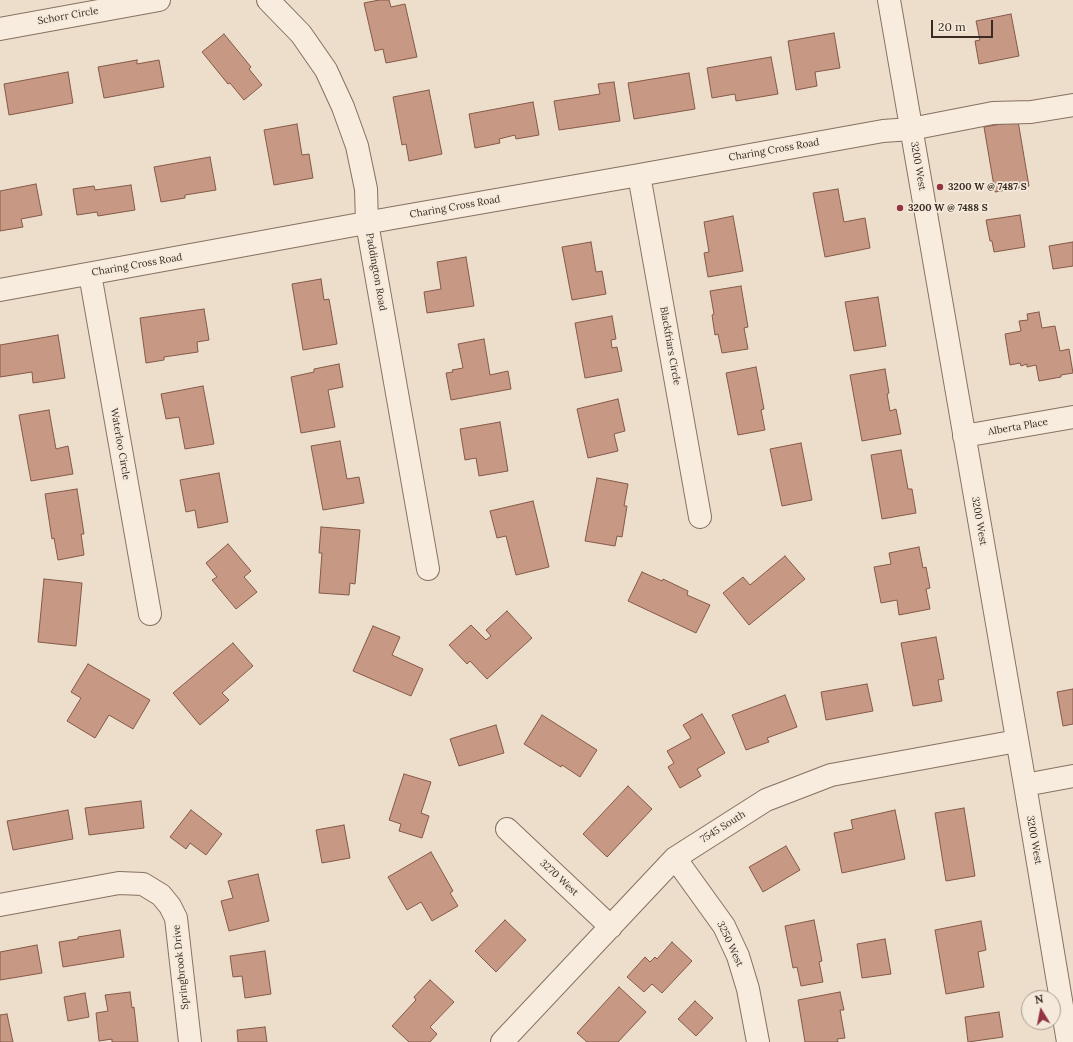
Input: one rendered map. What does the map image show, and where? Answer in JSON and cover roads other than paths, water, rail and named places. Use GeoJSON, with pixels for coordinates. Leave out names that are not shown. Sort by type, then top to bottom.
{"type":"FeatureCollection","features":[{"type":"Feature","properties":{"kind":"street","name":"Schorr Circle"},"geometry":{"type":"LineString","coordinates":[[0,29],[159,0]]}},
{"type":"Feature","properties":{"kind":"street","name":"Paddington Road"},"geometry":{"type":"LineString","coordinates":[[268,0],[301,34],[326,70],[343,107],[357,146],[366,189],[367,223],[428,569]]}},
{"type":"Feature","properties":{"kind":"street","name":"3200 West"},"geometry":{"type":"LineString","coordinates":[[889,0],[1025,784],[1068,1042]]}},
{"type":"Feature","properties":{"kind":"street","name":"Charing Cross Road"},"geometry":{"type":"LineString","coordinates":[[0,290],[883,131],[912,129],[993,113],[1031,112],[1073,105]]}},
{"type":"Feature","properties":{"kind":"street","name":"Blackfriars Circle"},"geometry":{"type":"LineString","coordinates":[[640,175],[700,518]]}},
{"type":"Feature","properties":{"kind":"street","name":"Waterloo Circle"},"geometry":{"type":"LineString","coordinates":[[90,274],[150,614]]}},
{"type":"Feature","properties":{"kind":"street","name":"Alberta Place"},"geometry":{"type":"LineString","coordinates":[[964,436],[1073,417]]}},
{"type":"Feature","properties":{"kind":"street","name":"7545 South"},"geometry":{"type":"LineString","coordinates":[[502,1042],[675,858],[766,800],[831,775],[1017,741]]}},
{"type":"Feature","properties":{"kind":"street"},"geometry":{"type":"LineString","coordinates":[[1025,784],[1073,776]]}},
{"type":"Feature","properties":{"kind":"street","name":"3270 West"},"geometry":{"type":"LineString","coordinates":[[507,829],[611,927]]}},
{"type":"Feature","properties":{"kind":"street","name":"3250 West"},"geometry":{"type":"LineString","coordinates":[[675,858],[724,926],[738,956],[748,989],[758,1042]]}},
{"type":"Feature","properties":{"kind":"street","name":"Springbrook Drive"},"geometry":{"type":"LineString","coordinates":[[0,905],[120,883],[143,884],[161,895],[170,906],[176,918],[190,1042]]}},
{"type":"Feature","properties":{"kind":"place","name":"3200 W @ 7487 S"},"geometry":{"type":"Point","coordinates":[940,187]}},
{"type":"Feature","properties":{"kind":"place","name":"3200 W @ 7488 S"},"geometry":{"type":"Point","coordinates":[900,208]}}]}
